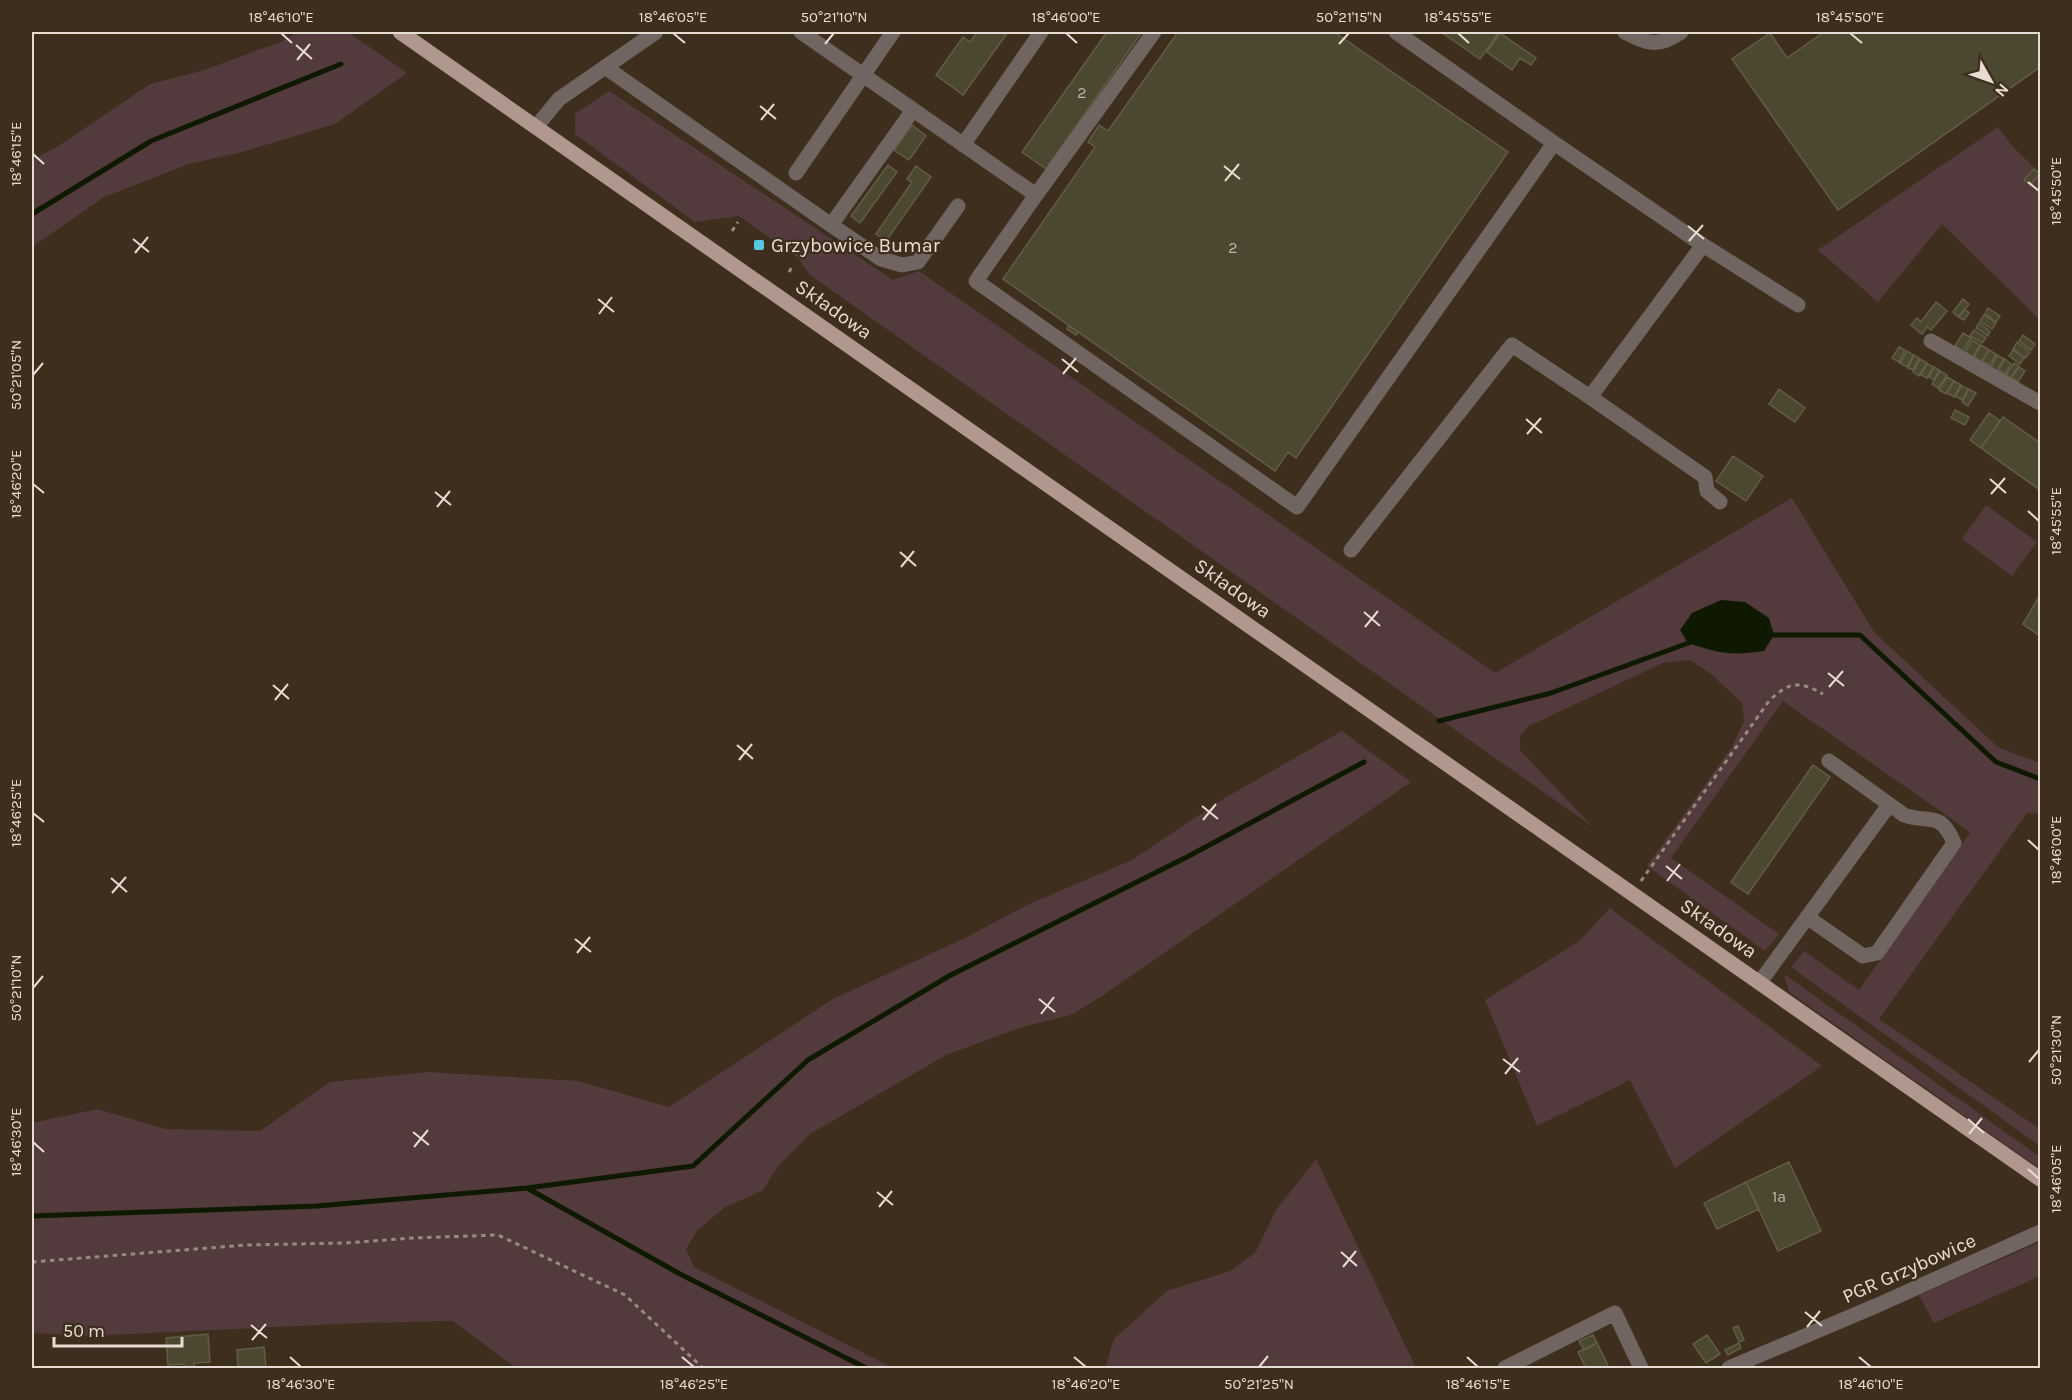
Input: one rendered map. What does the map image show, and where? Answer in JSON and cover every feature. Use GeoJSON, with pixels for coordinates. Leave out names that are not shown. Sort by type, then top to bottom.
{"type":"FeatureCollection","features":[{"type":"Feature","properties":{"kind":"main road","name":"Składowa"},"geometry":{"type":"LineString","coordinates":[[400,32],[2040,1179]]}},
{"type":"Feature","properties":{"kind":"street"},"geometry":{"type":"LineString","coordinates":[[536,127],[559,99],[656,32]]}},
{"type":"Feature","properties":{"kind":"street"},"geometry":{"type":"LineString","coordinates":[[801,32],[1036,195]]}},
{"type":"Feature","properties":{"kind":"street"},"geometry":{"type":"LineString","coordinates":[[796,173],[893,32]]}},
{"type":"Feature","properties":{"kind":"street"},"geometry":{"type":"LineString","coordinates":[[963,145],[1041,32]]}},
{"type":"Feature","properties":{"kind":"street"},"geometry":{"type":"LineString","coordinates":[[1154,32],[976,281],[1297,507],[1554,143]]}},
{"type":"Feature","properties":{"kind":"street"},"geometry":{"type":"LineString","coordinates":[[1396,32],[1703,245],[1798,305]]}},
{"type":"Feature","properties":{"kind":"street"},"geometry":{"type":"LineString","coordinates":[[1625,32],[1645,42],[1659,44],[1681,32]]}},
{"type":"Feature","properties":{"kind":"street"},"geometry":{"type":"LineString","coordinates":[[605,67],[881,259],[902,265],[918,262],[958,206]]}},
{"type":"Feature","properties":{"kind":"street"},"geometry":{"type":"LineString","coordinates":[[831,225],[913,110]]}},
{"type":"Feature","properties":{"kind":"street"},"geometry":{"type":"LineString","coordinates":[[1590,397],[1703,245]]}},
{"type":"Feature","properties":{"kind":"street"},"geometry":{"type":"LineString","coordinates":[[1931,342],[2040,402]]}},
{"type":"Feature","properties":{"kind":"street"},"geometry":{"type":"LineString","coordinates":[[1351,550],[1512,345],[1705,477],[1707,491],[1719,502]]}},
{"type":"Feature","properties":{"kind":"street"},"geometry":{"type":"LineString","coordinates":[[1807,917],[1863,956],[1877,953],[1954,843],[1948,829],[1933,819],[1914,819],[1904,815],[1829,761]]}},
{"type":"Feature","properties":{"kind":"street"},"geometry":{"type":"LineString","coordinates":[[1760,982],[1889,805]]}},
{"type":"Feature","properties":{"kind":"street","name":"PGR Grzybowice"},"geometry":{"type":"LineString","coordinates":[[1729,1368],[1878,1305],[2040,1232]]}},
{"type":"Feature","properties":{"kind":"street"},"geometry":{"type":"LineString","coordinates":[[1504,1368],[1615,1313],[1641,1368]]}},
{"type":"Feature","properties":{"kind":"path"},"geometry":{"type":"LineString","coordinates":[[732,231],[738,222]]}},
{"type":"Feature","properties":{"kind":"path"},"geometry":{"type":"LineString","coordinates":[[789,272],[792,267]]}},
{"type":"Feature","properties":{"kind":"path"},"geometry":{"type":"LineString","coordinates":[[1633,893],[1768,701],[1782,688],[1795,684],[1809,686],[1823,694]]}},
{"type":"Feature","properties":{"kind":"path"},"geometry":{"type":"LineString","coordinates":[[32,1262],[246,1245],[345,1244],[413,1238],[498,1235],[625,1295],[703,1368]]}},
{"type":"Feature","properties":{"kind":"shaded area"},"geometry":{"type":"Polygon","coordinates":[[[298,32],[348,32],[407,73],[335,124],[242,152],[189,164],[104,197],[32,247],[32,160],[57,147],[150,84],[201,71],[283,41],[298,32]]]}},
{"type":"Feature","properties":{"kind":"shaded area"},"geometry":{"type":"Polygon","coordinates":[[[609,91],[893,280],[919,271],[1495,673],[1792,498],[1874,632],[1999,748],[2040,763],[2040,814],[2027,813],[1879,1019],[2040,1129],[2040,1146],[1791,967],[1804,951],[1859,990],[1970,832],[1783,701],[1671,858],[1779,934],[1765,951],[1647,866],[1732,747],[1744,721],[1742,703],[1711,674],[1690,660],[1663,663],[1529,726],[1520,736],[1520,750],[1593,827],[810,275],[798,258],[739,216],[695,222],[575,134],[575,114],[609,91]]]}},
{"type":"Feature","properties":{"kind":"shaded area"},"geometry":{"type":"Polygon","coordinates":[[[1998,127],[2014,148],[2040,173],[2040,320],[1942,224],[1878,302],[1818,250],[1998,127]]]}},
{"type":"Feature","properties":{"kind":"shaded area"},"geometry":{"type":"Polygon","coordinates":[[[1986,505],[2037,542],[2012,576],[1962,539],[1986,505]]]}},
{"type":"Feature","properties":{"kind":"shaded area"},"geometry":{"type":"Polygon","coordinates":[[[1721,600],[1745,602],[1769,618],[1774,635],[1764,651],[1725,653],[1688,643],[1680,630],[1692,613],[1721,600]]]}},
{"type":"Feature","properties":{"kind":"shaded area"},"geometry":{"type":"Polygon","coordinates":[[[1342,731],[1411,782],[1099,998],[1071,1015],[1022,1027],[946,1055],[810,1134],[779,1165],[762,1191],[725,1207],[697,1231],[686,1249],[694,1267],[893,1368],[516,1368],[453,1321],[359,1323],[86,1336],[32,1333],[32,1123],[97,1109],[166,1129],[260,1131],[330,1082],[428,1072],[578,1081],[669,1107],[833,999],[965,938],[1027,905],[1132,860],[1223,799],[1342,731]]]}},
{"type":"Feature","properties":{"kind":"shaded area"},"geometry":{"type":"Polygon","coordinates":[[[1610,908],[1822,1066],[1675,1168],[1630,1080],[1537,1126],[1485,1000],[1579,941],[1610,908]]]}},
{"type":"Feature","properties":{"kind":"shaded area"},"geometry":{"type":"Polygon","coordinates":[[[1784,974],[2040,1157],[2040,1169],[1789,992],[1784,974]]]}},
{"type":"Feature","properties":{"kind":"shaded area"},"geometry":{"type":"Polygon","coordinates":[[[1316,1159],[1416,1368],[1105,1368],[1114,1339],[1167,1291],[1230,1271],[1255,1253],[1276,1210],[1316,1159]]]}},
{"type":"Feature","properties":{"kind":"shaded area"},"geometry":{"type":"Polygon","coordinates":[[[2040,1242],[2040,1276],[1934,1323],[1919,1295],[2040,1242]]]}},
{"type":"Feature","properties":{"kind":"building"},"geometry":{"type":"Polygon","coordinates":[[[977,32],[1008,32],[963,95],[936,75],[963,37],[970,42],[977,32]]]}},
{"type":"Feature","properties":{"kind":"building"},"geometry":{"type":"Polygon","coordinates":[[[1107,32],[1142,32],[1046,169],[1022,152],[1107,32]]]}},
{"type":"Feature","properties":{"kind":"building"},"geometry":{"type":"Polygon","coordinates":[[[1178,32],[1334,32],[1508,152],[1296,458],[1288,452],[1275,471],[1003,279],[1095,147],[1088,142],[1099,125],[1108,131],[1178,32]]]}},
{"type":"Feature","properties":{"kind":"building"},"geometry":{"type":"Polygon","coordinates":[[[1441,32],[1499,32],[1480,59],[1441,32]]]}},
{"type":"Feature","properties":{"kind":"building"},"geometry":{"type":"Polygon","coordinates":[[[1824,32],[2040,32],[2040,67],[1838,210],[1732,59],[1770,33],[1787,58],[1824,32]]]}},
{"type":"Feature","properties":{"kind":"building"},"geometry":{"type":"Polygon","coordinates":[[[1500,33],[1536,58],[1531,65],[1520,58],[1512,70],[1487,52],[1500,33]]]}},
{"type":"Feature","properties":{"kind":"building"},"geometry":{"type":"Polygon","coordinates":[[[912,125],[926,136],[909,160],[894,150],[912,125]]]}},
{"type":"Feature","properties":{"kind":"building"},"geometry":{"type":"Polygon","coordinates":[[[888,165],[897,172],[860,223],[851,216],[888,165]]]}},
{"type":"Feature","properties":{"kind":"building"},"geometry":{"type":"Polygon","coordinates":[[[916,166],[931,177],[886,241],[876,234],[912,182],[907,179],[916,166]]]}},
{"type":"Feature","properties":{"kind":"building"},"geometry":{"type":"Polygon","coordinates":[[[2034,169],[2040,174],[2030,185],[2024,180],[2034,169]]]}},
{"type":"Feature","properties":{"kind":"building"},"geometry":{"type":"Polygon","coordinates":[[[1963,299],[1969,304],[1958,317],[1953,312],[1963,299]]]}},
{"type":"Feature","properties":{"kind":"building"},"geometry":{"type":"Polygon","coordinates":[[[1936,302],[1947,311],[1931,330],[1927,327],[1922,334],[1911,325],[1917,318],[1921,322],[1936,302]]]}},
{"type":"Feature","properties":{"kind":"building"},"geometry":{"type":"Polygon","coordinates":[[[1988,308],[2000,316],[1996,322],[1985,314],[1988,308]]]}},
{"type":"Feature","properties":{"kind":"building"},"geometry":{"type":"Polygon","coordinates":[[[1965,309],[1969,313],[1964,320],[1959,317],[1965,309]]]}},
{"type":"Feature","properties":{"kind":"building"},"geometry":{"type":"Polygon","coordinates":[[[1984,315],[1996,323],[1992,329],[1980,321],[1984,315]]]}},
{"type":"Feature","properties":{"kind":"building"},"geometry":{"type":"Polygon","coordinates":[[[1979,323],[1990,331],[1988,336],[1976,328],[1979,323]]]}},
{"type":"Feature","properties":{"kind":"building"},"geometry":{"type":"Polygon","coordinates":[[[1069,326],[1078,332],[1076,335],[1067,329],[1069,326]]]}},
{"type":"Feature","properties":{"kind":"building"},"geometry":{"type":"Polygon","coordinates":[[[1974,330],[1986,338],[1982,343],[1970,336],[1974,330]]]}},
{"type":"Feature","properties":{"kind":"building"},"geometry":{"type":"Polygon","coordinates":[[[1963,333],[1971,338],[1963,351],[1955,346],[1963,333]]]}},
{"type":"Feature","properties":{"kind":"building"},"geometry":{"type":"Polygon","coordinates":[[[2023,335],[2035,344],[2031,350],[2019,341],[2023,335]]]}},
{"type":"Feature","properties":{"kind":"building"},"geometry":{"type":"Polygon","coordinates":[[[1972,340],[1980,345],[1973,357],[1965,352],[1972,340]]]}},
{"type":"Feature","properties":{"kind":"building"},"geometry":{"type":"Polygon","coordinates":[[[2017,342],[2030,352],[2025,358],[2013,349],[2017,342]]]}},
{"type":"Feature","properties":{"kind":"building"},"geometry":{"type":"Polygon","coordinates":[[[1981,345],[1989,350],[1981,362],[1974,357],[1981,345]]]}},
{"type":"Feature","properties":{"kind":"building"},"geometry":{"type":"Polygon","coordinates":[[[1899,347],[1905,350],[1899,362],[1892,358],[1899,347]]]}},
{"type":"Feature","properties":{"kind":"building"},"geometry":{"type":"Polygon","coordinates":[[[1989,350],[1996,354],[1990,365],[1982,361],[1989,350]]]}},
{"type":"Feature","properties":{"kind":"building"},"geometry":{"type":"Polygon","coordinates":[[[2013,350],[2024,358],[2020,364],[2009,356],[2013,350]]]}},
{"type":"Feature","properties":{"kind":"building"},"geometry":{"type":"Polygon","coordinates":[[[1907,351],[1913,355],[1907,367],[1900,363],[1907,351]]]}},
{"type":"Feature","properties":{"kind":"building"},"geometry":{"type":"Polygon","coordinates":[[[1914,355],[1919,358],[1913,370],[1908,368],[1914,355]]]}},
{"type":"Feature","properties":{"kind":"building"},"geometry":{"type":"Polygon","coordinates":[[[1997,355],[2004,359],[1997,371],[1991,367],[1997,355]]]}},
{"type":"Feature","properties":{"kind":"building"},"geometry":{"type":"Polygon","coordinates":[[[1920,359],[1927,363],[1919,376],[1913,372],[1920,359]]]}},
{"type":"Feature","properties":{"kind":"building"},"geometry":{"type":"Polygon","coordinates":[[[2005,359],[2011,364],[2005,374],[1998,370],[2005,359]]]}},
{"type":"Feature","properties":{"kind":"building"},"geometry":{"type":"Polygon","coordinates":[[[2014,363],[2019,366],[2010,378],[2006,375],[2014,363]]]}},
{"type":"Feature","properties":{"kind":"building"},"geometry":{"type":"Polygon","coordinates":[[[1927,364],[1934,367],[1927,378],[1921,375],[1927,364]]]}},
{"type":"Feature","properties":{"kind":"building"},"geometry":{"type":"Polygon","coordinates":[[[1934,367],[1939,370],[1934,380],[1929,377],[1934,367]]]}},
{"type":"Feature","properties":{"kind":"building"},"geometry":{"type":"Polygon","coordinates":[[[2019,367],[2025,371],[2018,382],[2012,377],[2019,367]]]}},
{"type":"Feature","properties":{"kind":"building"},"geometry":{"type":"Polygon","coordinates":[[[1940,371],[1947,375],[1938,388],[1932,384],[1940,371]]]}},
{"type":"Feature","properties":{"kind":"building"},"geometry":{"type":"Polygon","coordinates":[[[1947,377],[1954,381],[1946,394],[1939,390],[1947,377]]]}},
{"type":"Feature","properties":{"kind":"building"},"geometry":{"type":"Polygon","coordinates":[[[1954,381],[1961,385],[1954,397],[1947,393],[1954,381]]]}},
{"type":"Feature","properties":{"kind":"building"},"geometry":{"type":"Polygon","coordinates":[[[1962,386],[1968,389],[1962,400],[1955,396],[1962,386]]]}},
{"type":"Feature","properties":{"kind":"building"},"geometry":{"type":"Polygon","coordinates":[[[1779,389],[1805,408],[1795,422],[1769,404],[1779,389]]]}},
{"type":"Feature","properties":{"kind":"building"},"geometry":{"type":"Polygon","coordinates":[[[1969,389],[1976,393],[1968,406],[1962,402],[1969,389]]]}},
{"type":"Feature","properties":{"kind":"building"},"geometry":{"type":"Polygon","coordinates":[[[1955,410],[1969,417],[1965,425],[1951,418],[1955,410]]]}},
{"type":"Feature","properties":{"kind":"building"},"geometry":{"type":"Polygon","coordinates":[[[1989,413],[2000,421],[1981,448],[1970,440],[1989,413]]]}},
{"type":"Feature","properties":{"kind":"building"},"geometry":{"type":"Polygon","coordinates":[[[2003,417],[2040,443],[2040,490],[1981,448],[2003,417]]]}},
{"type":"Feature","properties":{"kind":"building"},"geometry":{"type":"Polygon","coordinates":[[[1733,456],[1763,476],[1746,501],[1716,481],[1733,456]]]}},
{"type":"Feature","properties":{"kind":"building"},"geometry":{"type":"Polygon","coordinates":[[[2040,595],[2040,636],[2023,624],[2040,595]]]}},
{"type":"Feature","properties":{"kind":"building"},"geometry":{"type":"Polygon","coordinates":[[[1813,765],[1830,777],[1748,894],[1731,882],[1813,765]]]}},
{"type":"Feature","properties":{"kind":"building"},"geometry":{"type":"Polygon","coordinates":[[[1789,1162],[1821,1231],[1778,1251],[1746,1182],[1789,1162]]]}},
{"type":"Feature","properties":{"kind":"building"},"geometry":{"type":"Polygon","coordinates":[[[1746,1182],[1759,1209],[1717,1229],[1704,1203],[1746,1182]]]}},
{"type":"Feature","properties":{"kind":"building"},"geometry":{"type":"Polygon","coordinates":[[[1738,1326],[1744,1340],[1739,1342],[1733,1328],[1738,1326]]]}},
{"type":"Feature","properties":{"kind":"building"},"geometry":{"type":"Polygon","coordinates":[[[208,1334],[210,1362],[194,1363],[194,1368],[185,1368],[184,1364],[168,1365],[166,1338],[208,1334]]]}},
{"type":"Feature","properties":{"kind":"building"},"geometry":{"type":"Polygon","coordinates":[[[1593,1335],[1597,1343],[1584,1350],[1579,1341],[1593,1335]]]}},
{"type":"Feature","properties":{"kind":"building"},"geometry":{"type":"Polygon","coordinates":[[[1707,1335],[1720,1354],[1706,1363],[1693,1344],[1707,1335]]]}},
{"type":"Feature","properties":{"kind":"building"},"geometry":{"type":"Polygon","coordinates":[[[1597,1343],[1609,1368],[1586,1368],[1578,1352],[1597,1343]]]}},
{"type":"Feature","properties":{"kind":"building"},"geometry":{"type":"Polygon","coordinates":[[[1739,1343],[1741,1348],[1728,1355],[1725,1350],[1739,1343]]]}},
{"type":"Feature","properties":{"kind":"building"},"geometry":{"type":"Polygon","coordinates":[[[264,1347],[266,1368],[238,1368],[237,1350],[264,1347]]]}},
{"type":"Feature","properties":{"kind":"waterway"},"geometry":{"type":"LineString","coordinates":[[32,214],[151,141],[341,64]]}},
{"type":"Feature","properties":{"kind":"waterway"},"geometry":{"type":"LineString","coordinates":[[1768,635],[1860,635],[1996,762],[2040,779]]}},
{"type":"Feature","properties":{"kind":"waterway"},"geometry":{"type":"LineString","coordinates":[[1439,721],[1551,693],[1694,641]]}},
{"type":"Feature","properties":{"kind":"waterway"},"geometry":{"type":"LineString","coordinates":[[527,1188],[693,1166],[808,1060],[949,976],[1187,857],[1364,762]]}},
{"type":"Feature","properties":{"kind":"waterway"},"geometry":{"type":"LineString","coordinates":[[32,1216],[317,1206],[527,1188],[680,1274],[866,1368]]}},
{"type":"Feature","properties":{"kind":"place","name":"Grzybowice Bumar"},"geometry":{"type":"Point","coordinates":[759,245]}}]}
